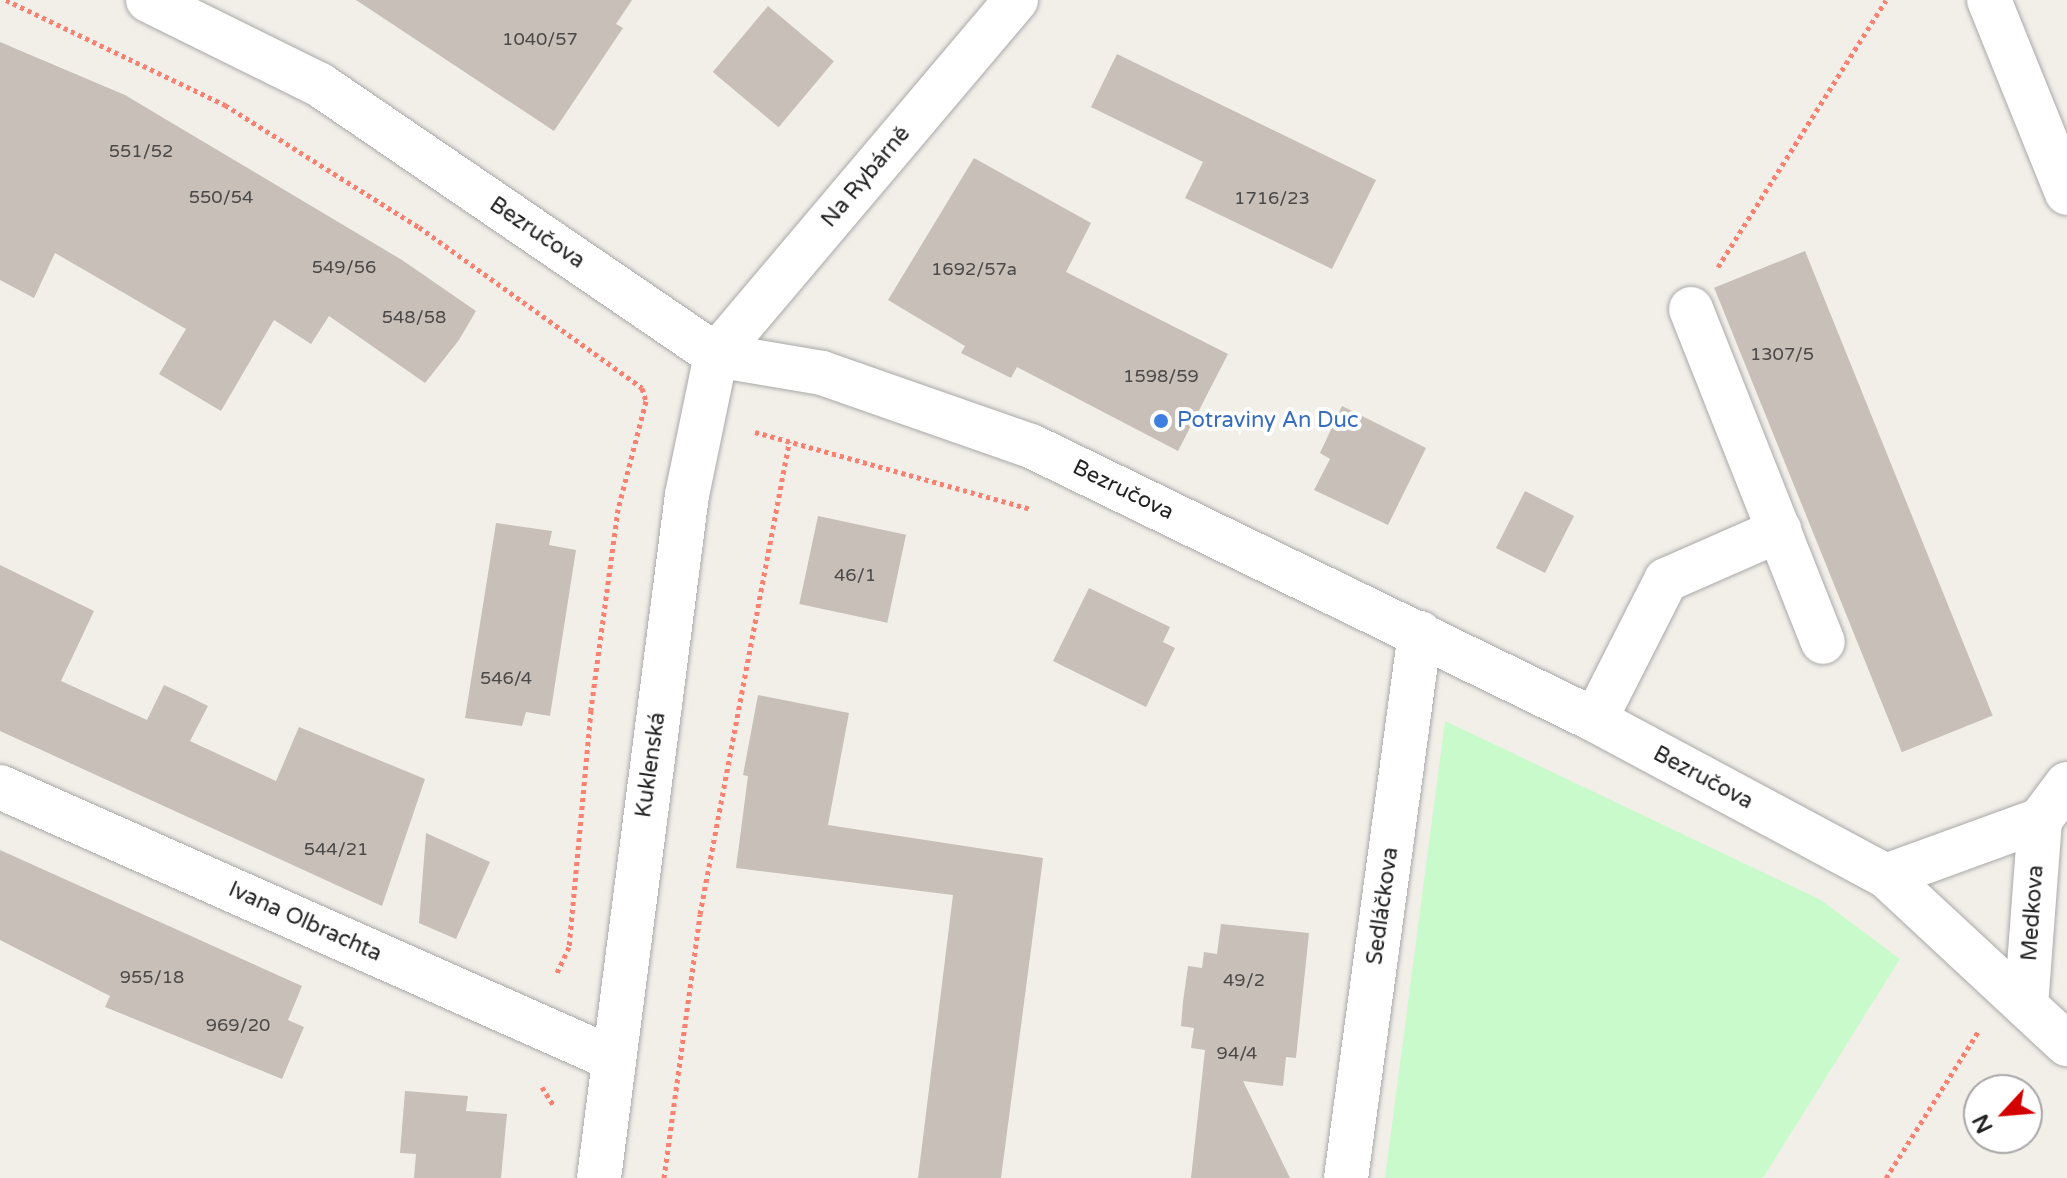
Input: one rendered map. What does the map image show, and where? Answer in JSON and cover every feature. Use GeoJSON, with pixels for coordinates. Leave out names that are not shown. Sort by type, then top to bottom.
{"type":"FeatureCollection","features":[{"type":"Feature","properties":{"kind":"street","name":"Bezručova"},"geometry":{"type":"LineString","coordinates":[[148,0],[320,85],[716,355],[822,373],[1031,446],[1595,720],[1886,876],[2067,1044]]}},
{"type":"Feature","properties":{"kind":"street","name":"Na Rybárně"},"geometry":{"type":"LineString","coordinates":[[716,355],[1016,0]]}},
{"type":"Feature","properties":{"kind":"street"},"geometry":{"type":"LineString","coordinates":[[1989,0],[2067,193]]}},
{"type":"Feature","properties":{"kind":"street"},"geometry":{"type":"LineString","coordinates":[[1691,309],[1823,642]]}},
{"type":"Feature","properties":{"kind":"street","name":"Kuklenská"},"geometry":{"type":"LineString","coordinates":[[599,1178],[611,1058],[687,495],[716,355]]}},
{"type":"Feature","properties":{"kind":"street"},"geometry":{"type":"LineString","coordinates":[[1595,720],[1666,580],[1780,530]]}},
{"type":"Feature","properties":{"kind":"street","name":"Sedláčkova"},"geometry":{"type":"LineString","coordinates":[[1346,1178],[1420,633]]}},
{"type":"Feature","properties":{"kind":"street"},"geometry":{"type":"LineString","coordinates":[[1886,876],[2040,820],[2067,784]]}},
{"type":"Feature","properties":{"kind":"street","name":"Ivana Olbrachta"},"geometry":{"type":"LineString","coordinates":[[0,787],[611,1058]]}},
{"type":"Feature","properties":{"kind":"street","name":"Medkova"},"geometry":{"type":"LineString","coordinates":[[2016,997],[2040,820]]}},
{"type":"Feature","properties":{"kind":"path"},"geometry":{"type":"LineString","coordinates":[[6,0],[225,105],[419,227],[642,388],[646,401],[618,509],[591,710],[569,947],[565,963],[546,986]]}},
{"type":"Feature","properties":{"kind":"path"},"geometry":{"type":"LineString","coordinates":[[1691,309],[1886,0]]}},
{"type":"Feature","properties":{"kind":"path"},"geometry":{"type":"LineString","coordinates":[[664,1178],[700,914],[789,441]]}},
{"type":"Feature","properties":{"kind":"path"},"geometry":{"type":"LineString","coordinates":[[1886,1178],[2016,997]]}},
{"type":"Feature","properties":{"kind":"green space"},"geometry":{"type":"Polygon","coordinates":[[[1445,721],[1821,900],[1900,959],[1763,1178],[1385,1178],[1445,721]]]}},
{"type":"Feature","properties":{"kind":"building"},"geometry":{"type":"Polygon","coordinates":[[[356,0],[632,0],[616,24],[623,28],[554,131],[356,0]]]}},
{"type":"Feature","properties":{"kind":"building"},"geometry":{"type":"Polygon","coordinates":[[[768,6],[834,61],[779,127],[713,72],[768,6]]]}},
{"type":"Feature","properties":{"kind":"building"},"geometry":{"type":"Polygon","coordinates":[[[0,42],[125,95],[402,260],[476,311],[459,340],[425,383],[329,316],[311,344],[274,320],[221,411],[159,374],[186,329],[55,253],[34,298],[0,280],[0,42]]]}},
{"type":"Feature","properties":{"kind":"building"},"geometry":{"type":"Polygon","coordinates":[[[1117,54],[1376,180],[1332,269],[1185,198],[1203,162],[1091,107],[1117,54]]]}},
{"type":"Feature","properties":{"kind":"building"},"geometry":{"type":"Polygon","coordinates":[[[974,158],[1091,223],[1066,272],[1228,354],[1178,451],[1017,367],[1011,378],[961,353],[965,346],[888,300],[974,158]]]}},
{"type":"Feature","properties":{"kind":"building"},"geometry":{"type":"Polygon","coordinates":[[[1805,251],[1993,716],[1902,752],[1714,288],[1805,251]]]}},
{"type":"Feature","properties":{"kind":"building"},"geometry":{"type":"Polygon","coordinates":[[[1342,406],[1426,448],[1388,525],[1314,490],[1330,459],[1320,453],[1342,406]]]}},
{"type":"Feature","properties":{"kind":"building"},"geometry":{"type":"Polygon","coordinates":[[[1525,491],[1574,516],[1545,573],[1496,548],[1525,491]]]}},
{"type":"Feature","properties":{"kind":"building"},"geometry":{"type":"Polygon","coordinates":[[[818,516],[906,535],[887,623],[799,604],[818,516]]]}},
{"type":"Feature","properties":{"kind":"building"},"geometry":{"type":"Polygon","coordinates":[[[496,523],[552,531],[549,545],[576,550],[550,716],[526,712],[522,726],[465,718],[496,523]]]}},
{"type":"Feature","properties":{"kind":"building"},"geometry":{"type":"Polygon","coordinates":[[[0,565],[94,611],[61,681],[147,720],[164,685],[190,697],[208,706],[190,741],[276,781],[299,727],[425,779],[382,906],[0,731],[0,565]]]}},
{"type":"Feature","properties":{"kind":"building"},"geometry":{"type":"Polygon","coordinates":[[[1089,588],[1170,627],[1163,642],[1175,648],[1146,707],[1053,661],[1089,588]]]}},
{"type":"Feature","properties":{"kind":"building"},"geometry":{"type":"Polygon","coordinates":[[[758,695],[849,713],[828,825],[1043,858],[1001,1178],[918,1178],[953,895],[736,868],[748,776],[743,775],[758,695]]]}},
{"type":"Feature","properties":{"kind":"building"},"geometry":{"type":"Polygon","coordinates":[[[426,833],[490,862],[456,939],[419,923],[426,833]]]}},
{"type":"Feature","properties":{"kind":"building"},"geometry":{"type":"Polygon","coordinates":[[[0,850],[302,986],[288,1020],[304,1027],[282,1079],[105,1007],[110,996],[0,940],[0,850]]]}},
{"type":"Feature","properties":{"kind":"building"},"geometry":{"type":"Polygon","coordinates":[[[1221,924],[1309,933],[1296,1058],[1286,1057],[1283,1086],[1243,1081],[1290,1178],[1191,1178],[1205,1050],[1191,1048],[1194,1028],[1181,1026],[1183,1002],[1188,966],[1202,968],[1204,952],[1217,954],[1221,924]]]}},
{"type":"Feature","properties":{"kind":"building"},"geometry":{"type":"Polygon","coordinates":[[[405,1091],[468,1096],[466,1111],[507,1114],[501,1178],[414,1178],[416,1154],[400,1153],[405,1091]]]}},
{"type":"Feature","properties":{"kind":"place","name":"Potraviny An Duc"},"geometry":{"type":"Point","coordinates":[1161,421]}}]}
